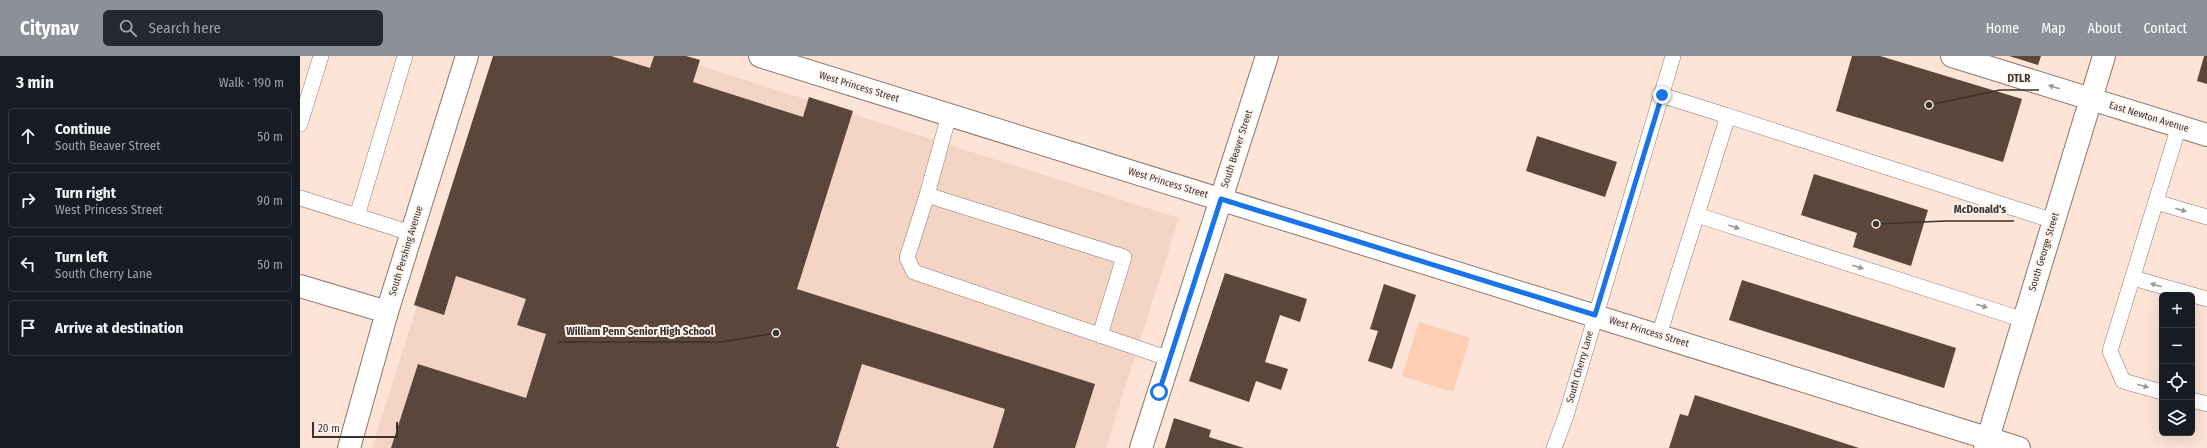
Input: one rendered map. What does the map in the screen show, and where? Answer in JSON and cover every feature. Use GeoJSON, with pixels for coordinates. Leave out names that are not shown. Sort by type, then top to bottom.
{"type":"FeatureCollection","features":[{"type":"Feature","properties":{"kind":"street","name":"South Pershing Avenue"},"geometry":{"type":"LineString","coordinates":[[348,448],[387,312],[467,56]]}},
{"type":"Feature","properties":{"kind":"street","name":"South Beaver Street"},"geometry":{"type":"LineString","coordinates":[[1141,448],[1267,56]]}},
{"type":"Feature","properties":{"kind":"street","name":"East Newton Avenue"},"geometry":{"type":"LineString","coordinates":[[1952,56],[2207,135]]}},
{"type":"Feature","properties":{"kind":"street","name":"South George Street"},"geometry":{"type":"LineString","coordinates":[[1986,443],[2104,56]]}},
{"type":"Feature","properties":{"kind":"street","name":"West Princess Street"},"geometry":{"type":"LineString","coordinates":[[774,58],[948,115],[1659,335],[1986,443],[2019,448]]}},
{"type":"Feature","properties":{"kind":"street"},"geometry":{"type":"LineString","coordinates":[[300,286],[387,312]]}},
{"type":"Feature","properties":{"kind":"lane"},"geometry":{"type":"LineString","coordinates":[[300,124],[321,56]]}},
{"type":"Feature","properties":{"kind":"lane"},"geometry":{"type":"LineString","coordinates":[[357,216],[405,56]]}},
{"type":"Feature","properties":{"kind":"lane","name":"South Cherry Lane"},"geometry":{"type":"LineString","coordinates":[[1554,448],[1566,416],[1673,56]]}},
{"type":"Feature","properties":{"kind":"lane"},"geometry":{"type":"LineString","coordinates":[[1662,95],[2054,221]]}},
{"type":"Feature","properties":{"kind":"lane"},"geometry":{"type":"LineString","coordinates":[[948,115],[927,195],[907,258],[914,272],[1170,359]]}},
{"type":"Feature","properties":{"kind":"lane"},"geometry":{"type":"LineString","coordinates":[[1659,335],[1728,116]]}},
{"type":"Feature","properties":{"kind":"lane"},"geometry":{"type":"LineString","coordinates":[[2159,391],[2123,381],[2110,351],[2179,126]]}},
{"type":"Feature","properties":{"kind":"lane"},"geometry":{"type":"LineString","coordinates":[[927,195],[1124,257],[1100,334]]}},
{"type":"Feature","properties":{"kind":"lane"},"geometry":{"type":"LineString","coordinates":[[300,198],[411,233]]}},
{"type":"Feature","properties":{"kind":"lane"},"geometry":{"type":"LineString","coordinates":[[2156,202],[2207,217]]}},
{"type":"Feature","properties":{"kind":"lane"},"geometry":{"type":"LineString","coordinates":[[1697,215],[2024,320]]}},
{"type":"Feature","properties":{"kind":"lane"},"geometry":{"type":"LineString","coordinates":[[2133,278],[2207,299]]}},
{"type":"Feature","properties":{"kind":"lane"},"geometry":{"type":"LineString","coordinates":[[2195,401],[2207,404]]}},
{"type":"Feature","properties":{"kind":"shaded area"},"geometry":{"type":"Polygon","coordinates":[[[496,56],[670,56],[1179,218],[1106,448],[372,448],[496,56]]]}},
{"type":"Feature","properties":{"kind":"shaded area"},"geometry":{"type":"Polygon","coordinates":[[[1419,322],[1470,338],[1453,392],[1402,376],[1419,322]]]}},
{"type":"Feature","properties":{"kind":"building"},"geometry":{"type":"Polygon","coordinates":[[[493,56],[611,56],[650,68],[654,56],[686,56],[700,60],[693,82],[803,117],[809,97],[853,111],[797,289],[1095,384],[1075,448],[993,448],[1005,409],[862,364],[836,446],[840,448],[391,448],[418,364],[526,398],[546,334],[517,325],[526,299],[456,276],[444,315],[414,305],[493,56]]]}},
{"type":"Feature","properties":{"kind":"building"},"geometry":{"type":"Polygon","coordinates":[[[1852,56],[1880,56],[2022,99],[2003,162],[1836,111],[1852,56]]]}},
{"type":"Feature","properties":{"kind":"building"},"geometry":{"type":"Polygon","coordinates":[[[2009,56],[2041,56],[2038,65],[2009,56]]]}},
{"type":"Feature","properties":{"kind":"building"},"geometry":{"type":"Polygon","coordinates":[[[2204,56],[2207,56],[2207,84],[2197,81],[2204,56]]]}},
{"type":"Feature","properties":{"kind":"building"},"geometry":{"type":"Polygon","coordinates":[[[1537,136],[1617,162],[1605,197],[1526,171],[1537,136]]]}},
{"type":"Feature","properties":{"kind":"building"},"geometry":{"type":"Polygon","coordinates":[[[1814,174],[1928,210],[1911,266],[1853,247],[1857,233],[1801,215],[1814,174]]]}},
{"type":"Feature","properties":{"kind":"building"},"geometry":{"type":"Polygon","coordinates":[[[1225,273],[1307,299],[1300,322],[1280,315],[1265,362],[1288,369],[1281,390],[1256,381],[1249,402],[1189,381],[1225,273]]]}},
{"type":"Feature","properties":{"kind":"building"},"geometry":{"type":"Polygon","coordinates":[[[1742,280],[1956,348],[1944,388],[1729,320],[1742,280]]]}},
{"type":"Feature","properties":{"kind":"building"},"geometry":{"type":"Polygon","coordinates":[[[1384,284],[1416,295],[1392,369],[1368,361],[1378,331],[1370,329],[1384,284]]]}},
{"type":"Feature","properties":{"kind":"building"},"geometry":{"type":"Polygon","coordinates":[[[1695,395],[1859,448],[1669,448],[1680,414],[1688,416],[1695,395]]]}},
{"type":"Feature","properties":{"kind":"building"},"geometry":{"type":"Polygon","coordinates":[[[1174,418],[1211,430],[1209,437],[1244,448],[1165,448],[1174,418]]]}},
{"type":"Feature","properties":{"kind":"place","name":"DTLR"},"geometry":{"type":"Point","coordinates":[1929,105]}},
{"type":"Feature","properties":{"kind":"place","name":"McDonald's"},"geometry":{"type":"Point","coordinates":[1876,224]}},
{"type":"Feature","properties":{"kind":"place","name":"William Penn Senior High School"},"geometry":{"type":"Point","coordinates":[776,333]}},
{"type":"Feature","properties":{"kind":"route"},"geometry":{"type":"LineString","coordinates":[[1159,392],[1221,199],[1595,315],[1662,95]]}}]}
